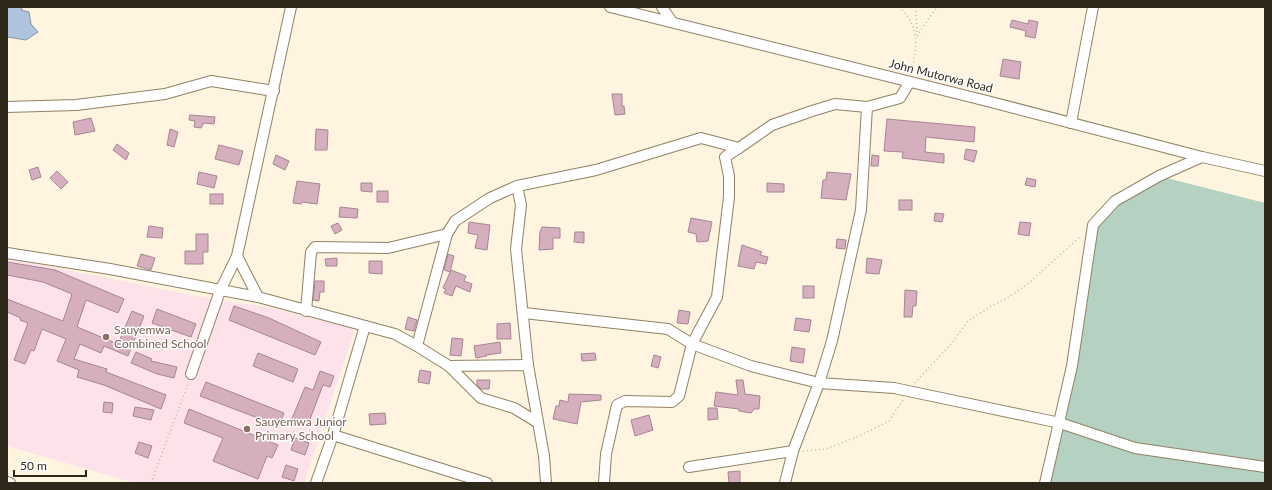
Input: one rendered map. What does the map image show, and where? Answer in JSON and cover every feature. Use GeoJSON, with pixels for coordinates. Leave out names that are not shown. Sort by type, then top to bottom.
{"type":"FeatureCollection","features":[{"type":"Feature","properties":{"kind":"street"},"geometry":{"type":"LineString","coordinates":[[191,374],[220,291],[238,256],[291,7]]}},
{"type":"Feature","properties":{"kind":"street","name":"John Mutorwa Road"},"geometry":{"type":"LineString","coordinates":[[610,7],[1202,157],[1265,171]]}},
{"type":"Feature","properties":{"kind":"street"},"geometry":{"type":"LineString","coordinates":[[662,7],[672,22]]}},
{"type":"Feature","properties":{"kind":"street"},"geometry":{"type":"LineString","coordinates":[[1071,123],[1090,8]]}},
{"type":"Feature","properties":{"kind":"street"},"geometry":{"type":"LineString","coordinates":[[7,107],[76,105],[157,95],[184,90],[211,81],[274,91]]}},
{"type":"Feature","properties":{"kind":"street"},"geometry":{"type":"LineString","coordinates":[[604,483],[606,454],[617,405],[625,400],[672,402],[679,396],[692,344],[717,300],[729,197],[729,176],[725,157],[772,125],[835,104],[867,107],[900,98],[909,83]]}},
{"type":"Feature","properties":{"kind":"street"},"geometry":{"type":"LineString","coordinates":[[785,483],[793,451],[819,383],[832,341],[861,210],[867,107]]}},
{"type":"Feature","properties":{"kind":"street"},"geometry":{"type":"LineString","coordinates":[[417,346],[447,234],[455,221],[490,198],[517,186],[596,170],[702,138],[739,148]]}},
{"type":"Feature","properties":{"kind":"street"},"geometry":{"type":"LineString","coordinates":[[1046,483],[1072,366],[1093,225],[1115,201],[1127,193],[1159,176],[1202,157]]}},
{"type":"Feature","properties":{"kind":"street"},"geometry":{"type":"LineString","coordinates":[[517,186],[521,205],[516,249],[524,313],[528,365],[544,456],[546,483]]}},
{"type":"Feature","properties":{"kind":"street"},"geometry":{"type":"LineString","coordinates":[[306,311],[311,252],[315,246],[388,248],[447,234]]}},
{"type":"Feature","properties":{"kind":"street"},"geometry":{"type":"LineString","coordinates":[[7,254],[110,269],[258,297],[395,334],[448,366],[481,398],[514,408],[537,422]]}},
{"type":"Feature","properties":{"kind":"street"},"geometry":{"type":"LineString","coordinates":[[238,256],[258,297]]}},
{"type":"Feature","properties":{"kind":"street"},"geometry":{"type":"LineString","coordinates":[[524,313],[668,329],[692,344],[751,366],[819,383],[894,388],[1060,423],[1135,448],[1265,467]]}},
{"type":"Feature","properties":{"kind":"street"},"geometry":{"type":"LineString","coordinates":[[316,483],[333,435],[365,326]]}},
{"type":"Feature","properties":{"kind":"street"},"geometry":{"type":"LineString","coordinates":[[448,366],[528,365]]}},
{"type":"Feature","properties":{"kind":"street"},"geometry":{"type":"LineString","coordinates":[[333,435],[487,483]]}},
{"type":"Feature","properties":{"kind":"street"},"geometry":{"type":"LineString","coordinates":[[689,467],[793,451]]}},
{"type":"Feature","properties":{"kind":"path"},"geometry":{"type":"LineString","coordinates":[[899,7],[907,15],[917,36]]}},
{"type":"Feature","properties":{"kind":"path"},"geometry":{"type":"LineString","coordinates":[[909,83],[916,50],[916,7]]}},
{"type":"Feature","properties":{"kind":"path"},"geometry":{"type":"LineString","coordinates":[[917,36],[937,7]]}},
{"type":"Feature","properties":{"kind":"path"},"geometry":{"type":"LineString","coordinates":[[793,451],[826,449],[859,436],[889,421],[921,375],[951,344],[968,321],[993,305],[1006,299],[1030,282],[1081,236]]}},
{"type":"Feature","properties":{"kind":"path"},"geometry":{"type":"LineString","coordinates":[[151,483],[191,374]]}},
{"type":"Feature","properties":{"kind":"shaded area"},"geometry":{"type":"Polygon","coordinates":[[[7,258],[217,300],[263,306],[355,329],[304,483],[135,483],[7,446],[7,258]]]}},
{"type":"Feature","properties":{"kind":"green space"},"geometry":{"type":"Polygon","coordinates":[[[1159,176],[1265,203],[1265,483],[1045,483],[1060,423],[1093,225],[1105,211],[1159,176]]]}},
{"type":"Feature","properties":{"kind":"water"},"geometry":{"type":"Polygon","coordinates":[[[7,7],[23,7],[21,10],[29,12],[31,24],[38,32],[26,40],[7,37],[7,7]]]}},
{"type":"Feature","properties":{"kind":"building"},"geometry":{"type":"Polygon","coordinates":[[[1012,20],[1028,24],[1029,20],[1038,22],[1035,38],[1025,36],[1026,31],[1010,27],[1012,20]]]}},
{"type":"Feature","properties":{"kind":"building"},"geometry":{"type":"Polygon","coordinates":[[[1003,59],[1021,62],[1019,79],[1000,76],[1003,59]]]}},
{"type":"Feature","properties":{"kind":"building"},"geometry":{"type":"Polygon","coordinates":[[[612,94],[622,94],[622,106],[624,106],[625,114],[615,115],[612,94]]]}},
{"type":"Feature","properties":{"kind":"building"},"geometry":{"type":"Polygon","coordinates":[[[190,115],[215,117],[214,124],[204,123],[201,128],[194,127],[195,121],[189,120],[190,115]]]}},
{"type":"Feature","properties":{"kind":"building"},"geometry":{"type":"Polygon","coordinates":[[[91,118],[95,131],[75,135],[73,122],[91,118]]]}},
{"type":"Feature","properties":{"kind":"building"},"geometry":{"type":"Polygon","coordinates":[[[887,119],[975,127],[974,142],[926,137],[925,152],[944,154],[944,163],[902,158],[903,152],[884,151],[887,119]]]}},
{"type":"Feature","properties":{"kind":"building"},"geometry":{"type":"Polygon","coordinates":[[[170,129],[178,132],[174,147],[167,145],[170,129]]]}},
{"type":"Feature","properties":{"kind":"building"},"geometry":{"type":"Polygon","coordinates":[[[316,129],[328,130],[327,150],[315,150],[316,129]]]}},
{"type":"Feature","properties":{"kind":"building"},"geometry":{"type":"Polygon","coordinates":[[[117,144],[129,153],[126,160],[113,150],[117,144]]]}},
{"type":"Feature","properties":{"kind":"building"},"geometry":{"type":"Polygon","coordinates":[[[219,145],[243,151],[239,165],[215,159],[219,145]]]}},
{"type":"Feature","properties":{"kind":"building"},"geometry":{"type":"Polygon","coordinates":[[[966,149],[977,151],[974,162],[964,159],[966,149]]]}},
{"type":"Feature","properties":{"kind":"building"},"geometry":{"type":"Polygon","coordinates":[[[276,155],[289,161],[285,170],[273,164],[276,155]]]}},
{"type":"Feature","properties":{"kind":"building"},"geometry":{"type":"Polygon","coordinates":[[[872,155],[879,156],[878,166],[871,166],[872,155]]]}},
{"type":"Feature","properties":{"kind":"building"},"geometry":{"type":"Polygon","coordinates":[[[38,167],[41,177],[32,180],[29,170],[38,167]]]}},
{"type":"Feature","properties":{"kind":"building"},"geometry":{"type":"Polygon","coordinates":[[[57,171],[68,182],[61,189],[50,178],[57,171]]]}},
{"type":"Feature","properties":{"kind":"building"},"geometry":{"type":"Polygon","coordinates":[[[199,172],[217,176],[214,188],[197,184],[199,172]]]}},
{"type":"Feature","properties":{"kind":"building"},"geometry":{"type":"Polygon","coordinates":[[[827,172],[851,174],[846,200],[821,198],[823,180],[826,180],[827,172]]]}},
{"type":"Feature","properties":{"kind":"building"},"geometry":{"type":"Polygon","coordinates":[[[1027,178],[1036,180],[1035,187],[1025,185],[1027,178]]]}},
{"type":"Feature","properties":{"kind":"building"},"geometry":{"type":"Polygon","coordinates":[[[297,181],[320,184],[317,204],[302,202],[301,204],[293,203],[297,181]]]}},
{"type":"Feature","properties":{"kind":"building"},"geometry":{"type":"Polygon","coordinates":[[[361,183],[372,183],[372,192],[361,191],[361,183]]]}},
{"type":"Feature","properties":{"kind":"building"},"geometry":{"type":"Polygon","coordinates":[[[767,183],[784,184],[784,192],[767,192],[767,183]]]}},
{"type":"Feature","properties":{"kind":"building"},"geometry":{"type":"Polygon","coordinates":[[[377,191],[388,191],[388,202],[377,202],[377,191]]]}},
{"type":"Feature","properties":{"kind":"building"},"geometry":{"type":"Polygon","coordinates":[[[210,194],[223,194],[223,204],[210,204],[210,194]]]}},
{"type":"Feature","properties":{"kind":"building"},"geometry":{"type":"Polygon","coordinates":[[[899,200],[912,200],[912,210],[899,210],[899,200]]]}},
{"type":"Feature","properties":{"kind":"building"},"geometry":{"type":"Polygon","coordinates":[[[340,207],[358,209],[357,218],[339,217],[340,207]]]}},
{"type":"Feature","properties":{"kind":"building"},"geometry":{"type":"Polygon","coordinates":[[[935,213],[944,214],[942,222],[934,221],[935,213]]]}},
{"type":"Feature","properties":{"kind":"building"},"geometry":{"type":"Polygon","coordinates":[[[691,218],[712,222],[708,241],[697,242],[696,234],[688,232],[691,218]]]}},
{"type":"Feature","properties":{"kind":"building"},"geometry":{"type":"Polygon","coordinates":[[[469,222],[490,225],[487,250],[475,248],[478,235],[468,233],[469,222]]]}},
{"type":"Feature","properties":{"kind":"building"},"geometry":{"type":"Polygon","coordinates":[[[1020,222],[1031,223],[1029,236],[1018,234],[1020,222]]]}},
{"type":"Feature","properties":{"kind":"building"},"geometry":{"type":"Polygon","coordinates":[[[338,223],[342,230],[335,234],[331,226],[338,223]]]}},
{"type":"Feature","properties":{"kind":"building"},"geometry":{"type":"Polygon","coordinates":[[[149,226],[163,228],[162,238],[147,237],[149,226]]]}},
{"type":"Feature","properties":{"kind":"building"},"geometry":{"type":"Polygon","coordinates":[[[542,227],[560,228],[560,238],[553,238],[553,249],[539,250],[540,232],[542,227]]]}},
{"type":"Feature","properties":{"kind":"building"},"geometry":{"type":"Polygon","coordinates":[[[575,232],[584,232],[584,243],[574,242],[575,232]]]}},
{"type":"Feature","properties":{"kind":"building"},"geometry":{"type":"Polygon","coordinates":[[[196,234],[208,234],[208,252],[203,252],[203,264],[185,264],[185,251],[196,251],[196,234]]]}},
{"type":"Feature","properties":{"kind":"building"},"geometry":{"type":"Polygon","coordinates":[[[837,239],[846,240],[845,249],[836,248],[837,239]]]}},
{"type":"Feature","properties":{"kind":"building"},"geometry":{"type":"Polygon","coordinates":[[[742,245],[762,252],[760,255],[768,257],[766,264],[756,262],[754,269],[738,266],[742,245]]]}},
{"type":"Feature","properties":{"kind":"building"},"geometry":{"type":"Polygon","coordinates":[[[141,254],[155,258],[151,270],[137,266],[141,254]]]}},
{"type":"Feature","properties":{"kind":"building"},"geometry":{"type":"Polygon","coordinates":[[[448,254],[454,256],[450,272],[444,270],[448,254]]]}},
{"type":"Feature","properties":{"kind":"building"},"geometry":{"type":"Polygon","coordinates":[[[337,258],[337,266],[326,266],[325,259],[337,258]]]}},
{"type":"Feature","properties":{"kind":"building"},"geometry":{"type":"Polygon","coordinates":[[[867,258],[882,260],[879,274],[866,273],[867,258]]]}},
{"type":"Feature","properties":{"kind":"building"},"geometry":{"type":"Polygon","coordinates":[[[369,261],[382,261],[382,274],[369,273],[369,261]]]}},
{"type":"Feature","properties":{"kind":"building"},"geometry":{"type":"Polygon","coordinates":[[[7,262],[55,270],[124,299],[118,313],[86,300],[77,327],[118,344],[132,311],[144,316],[128,356],[104,346],[101,353],[80,344],[74,359],[107,369],[106,372],[166,395],[161,409],[104,385],[77,377],[79,370],[57,361],[66,339],[42,329],[34,351],[31,350],[25,364],[14,360],[28,323],[7,312],[7,299],[63,321],[72,294],[43,282],[7,275],[7,262]]]}},
{"type":"Feature","properties":{"kind":"building"},"geometry":{"type":"Polygon","coordinates":[[[451,270],[466,276],[464,281],[472,284],[470,292],[456,286],[452,296],[444,293],[446,289],[443,288],[451,270]]]}},
{"type":"Feature","properties":{"kind":"building"},"geometry":{"type":"Polygon","coordinates":[[[315,281],[324,281],[324,292],[320,292],[319,301],[313,300],[315,281]]]}},
{"type":"Feature","properties":{"kind":"building"},"geometry":{"type":"Polygon","coordinates":[[[803,286],[814,286],[814,298],[803,298],[803,286]]]}},
{"type":"Feature","properties":{"kind":"building"},"geometry":{"type":"Polygon","coordinates":[[[905,290],[917,291],[916,306],[913,306],[912,317],[904,317],[905,290]]]}},
{"type":"Feature","properties":{"kind":"building"},"geometry":{"type":"Polygon","coordinates":[[[234,306],[269,318],[321,342],[315,355],[229,320],[234,306]]]}},
{"type":"Feature","properties":{"kind":"building"},"geometry":{"type":"Polygon","coordinates":[[[157,309],[196,324],[191,337],[152,323],[157,309]]]}},
{"type":"Feature","properties":{"kind":"building"},"geometry":{"type":"Polygon","coordinates":[[[679,310],[690,312],[688,324],[677,323],[679,310]]]}},
{"type":"Feature","properties":{"kind":"building"},"geometry":{"type":"Polygon","coordinates":[[[408,317],[417,320],[414,331],[405,329],[408,317]]]}},
{"type":"Feature","properties":{"kind":"building"},"geometry":{"type":"Polygon","coordinates":[[[796,318],[811,320],[809,332],[794,330],[796,318]]]}},
{"type":"Feature","properties":{"kind":"building"},"geometry":{"type":"Polygon","coordinates":[[[510,323],[511,339],[497,339],[497,324],[510,323]]]}},
{"type":"Feature","properties":{"kind":"building"},"geometry":{"type":"Polygon","coordinates":[[[452,338],[463,339],[461,356],[450,355],[452,338]]]}},
{"type":"Feature","properties":{"kind":"building"},"geometry":{"type":"Polygon","coordinates":[[[500,342],[501,353],[476,358],[474,346],[500,342]]]}},
{"type":"Feature","properties":{"kind":"building"},"geometry":{"type":"Polygon","coordinates":[[[792,347],[805,349],[803,363],[790,361],[792,347]]]}},
{"type":"Feature","properties":{"kind":"building"},"geometry":{"type":"Polygon","coordinates":[[[136,352],[152,359],[151,361],[177,367],[174,378],[157,374],[131,363],[136,352]]]}},
{"type":"Feature","properties":{"kind":"building"},"geometry":{"type":"Polygon","coordinates":[[[258,353],[298,369],[293,382],[253,366],[258,353]]]}},
{"type":"Feature","properties":{"kind":"building"},"geometry":{"type":"Polygon","coordinates":[[[595,353],[596,360],[582,361],[581,354],[595,353]]]}},
{"type":"Feature","properties":{"kind":"building"},"geometry":{"type":"Polygon","coordinates":[[[654,355],[661,357],[658,368],[651,366],[654,355]]]}},
{"type":"Feature","properties":{"kind":"building"},"geometry":{"type":"Polygon","coordinates":[[[420,370],[431,372],[429,384],[418,382],[420,370]]]}},
{"type":"Feature","properties":{"kind":"building"},"geometry":{"type":"Polygon","coordinates":[[[320,371],[334,376],[330,387],[323,385],[307,427],[291,421],[305,387],[313,390],[320,371]]]}},
{"type":"Feature","properties":{"kind":"building"},"geometry":{"type":"Polygon","coordinates":[[[477,380],[490,380],[489,389],[481,389],[477,385],[477,380]]]}},
{"type":"Feature","properties":{"kind":"building"},"geometry":{"type":"Polygon","coordinates":[[[736,380],[743,380],[745,394],[760,396],[759,409],[754,409],[751,413],[739,411],[739,409],[714,406],[716,392],[738,395],[736,380]]]}},
{"type":"Feature","properties":{"kind":"building"},"geometry":{"type":"Polygon","coordinates":[[[206,382],[284,413],[279,426],[200,396],[206,382]]]}},
{"type":"Feature","properties":{"kind":"building"},"geometry":{"type":"Polygon","coordinates":[[[569,394],[601,395],[601,400],[581,402],[577,424],[553,419],[556,406],[559,406],[560,400],[568,402],[569,394]]]}},
{"type":"Feature","properties":{"kind":"building"},"geometry":{"type":"Polygon","coordinates":[[[104,402],[113,403],[112,413],[103,412],[104,402]]]}},
{"type":"Feature","properties":{"kind":"building"},"geometry":{"type":"Polygon","coordinates":[[[135,407],[154,410],[151,420],[133,416],[135,407]]]}},
{"type":"Feature","properties":{"kind":"building"},"geometry":{"type":"Polygon","coordinates":[[[708,408],[717,408],[718,419],[708,420],[708,408]]]}},
{"type":"Feature","properties":{"kind":"building"},"geometry":{"type":"Polygon","coordinates":[[[189,409],[278,445],[272,458],[267,456],[258,479],[213,461],[223,438],[184,423],[189,409]]]}},
{"type":"Feature","properties":{"kind":"building"},"geometry":{"type":"Polygon","coordinates":[[[385,413],[386,424],[370,425],[369,414],[385,413]]]}},
{"type":"Feature","properties":{"kind":"building"},"geometry":{"type":"Polygon","coordinates":[[[649,415],[653,430],[635,436],[631,420],[649,415]]]}},
{"type":"Feature","properties":{"kind":"building"},"geometry":{"type":"Polygon","coordinates":[[[295,438],[309,443],[305,455],[291,450],[295,438]]]}},
{"type":"Feature","properties":{"kind":"building"},"geometry":{"type":"Polygon","coordinates":[[[139,442],[152,446],[148,458],[135,453],[139,442]]]}},
{"type":"Feature","properties":{"kind":"building"},"geometry":{"type":"Polygon","coordinates":[[[286,465],[298,469],[294,481],[282,477],[286,465]]]}},
{"type":"Feature","properties":{"kind":"building"},"geometry":{"type":"Polygon","coordinates":[[[740,471],[740,483],[729,483],[728,472],[740,471]]]}},
{"type":"Feature","properties":{"kind":"place","name":"Sauyemwa Combined School"},"geometry":{"type":"Point","coordinates":[106,337]}},
{"type":"Feature","properties":{"kind":"place","name":"Sauyemwa Junior Primary School"},"geometry":{"type":"Point","coordinates":[247,429]}}]}
